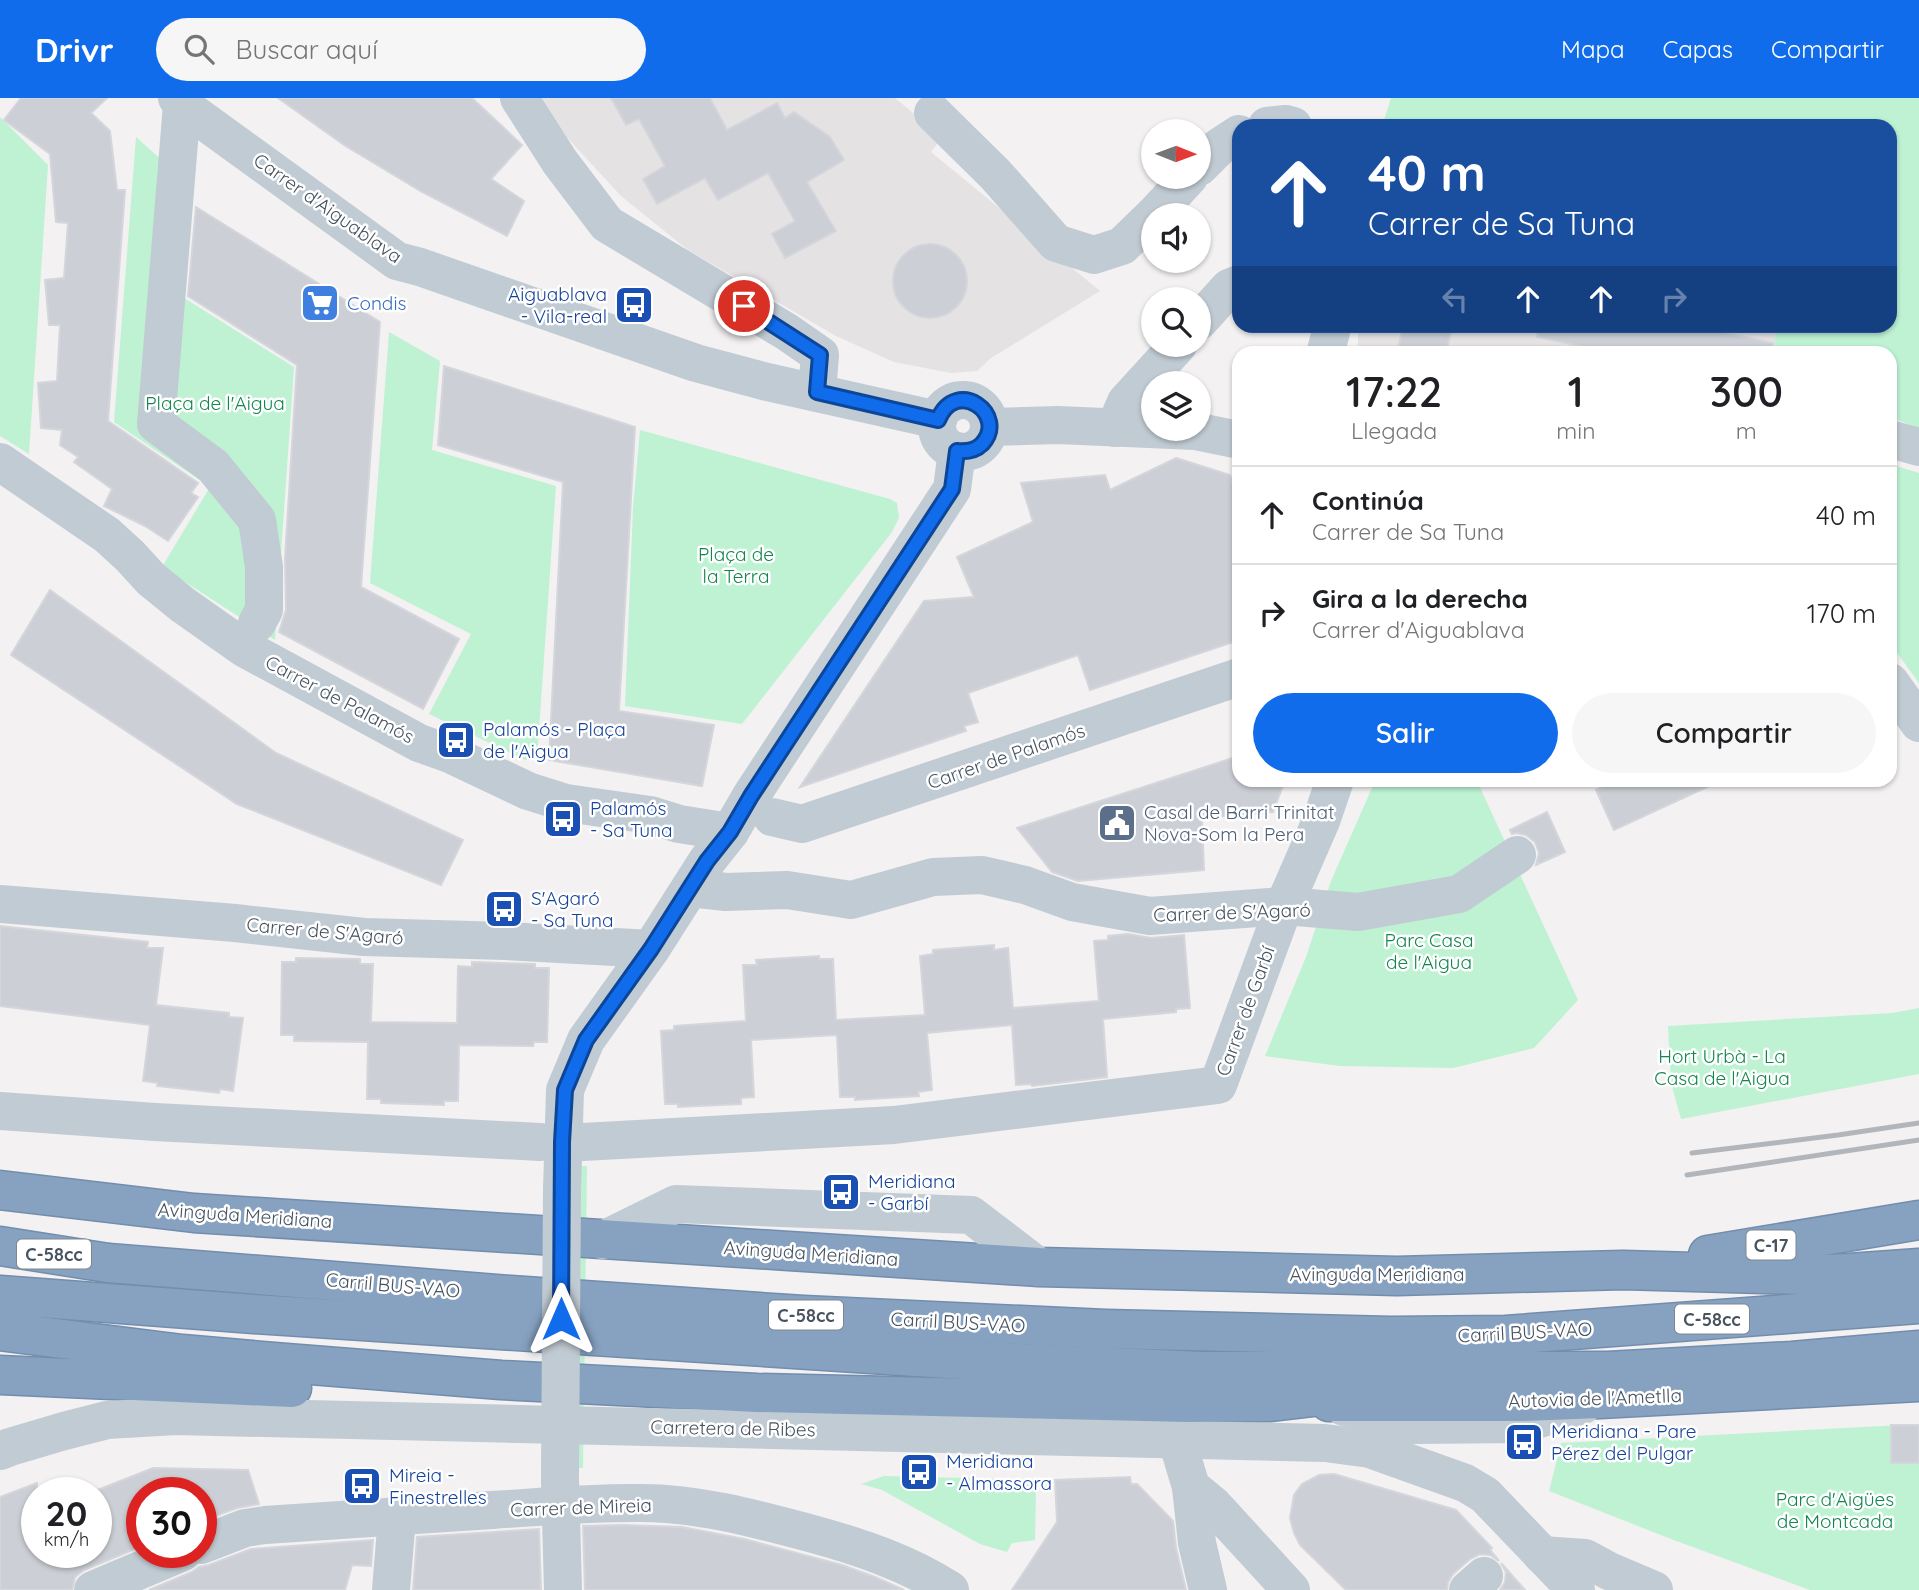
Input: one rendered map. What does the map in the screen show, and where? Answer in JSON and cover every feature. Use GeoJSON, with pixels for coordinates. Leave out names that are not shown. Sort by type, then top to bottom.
{"type":"FeatureCollection","features":[{"type":"Feature","properties":{"kind":"highway","name":"Avinguda Meridiana"},"geometry":{"type":"LineString","coordinates":[[0,1190],[194,1213],[1039,1267],[1397,1276],[1623,1270]]}},
{"type":"Feature","properties":{"kind":"highway","name":"C-17"},"geometry":{"type":"LineString","coordinates":[[1623,1270],[1919,1220]]}},
{"type":"Feature","properties":{"kind":"highway","name":"Carril BUS-VAO"},"geometry":{"type":"LineString","coordinates":[[0,1246],[107,1263],[510,1295],[803,1315],[1105,1329],[1390,1336],[1506,1335],[1919,1304]]}},
{"type":"Feature","properties":{"kind":"highway"},"geometry":{"type":"LineString","coordinates":[[1623,1270],[1801,1275],[1919,1268]]}},
{"type":"Feature","properties":{"kind":"highway"},"geometry":{"type":"LineString","coordinates":[[0,1295],[979,1362],[1202,1371],[1608,1371],[1792,1361],[1919,1350]]}},
{"type":"Feature","properties":{"kind":"highway"},"geometry":{"type":"LineString","coordinates":[[0,1331],[182,1354],[501,1380],[757,1393],[1188,1403],[1271,1402],[1519,1373]]}},
{"type":"Feature","properties":{"kind":"highway"},"geometry":{"type":"LineString","coordinates":[[0,1375],[303,1388],[501,1380]]}},
{"type":"Feature","properties":{"kind":"highway","name":"Autovia de l'Ametlla"},"geometry":{"type":"LineString","coordinates":[[1271,1402],[1507,1402],[1919,1382]]}},
{"type":"Feature","properties":{"kind":"street"},"geometry":{"type":"LineString","coordinates":[[519,98],[560,162],[607,224],[820,355],[817,392]]}},
{"type":"Feature","properties":{"kind":"street"},"geometry":{"type":"LineString","coordinates":[[180,102],[156,424],[213,466],[257,520],[264,567],[264,610],[257,623]]}},
{"type":"Feature","properties":{"kind":"street","name":"Carrer d'Aiguablava"},"geometry":{"type":"LineString","coordinates":[[180,102],[397,261],[696,363],[817,392],[947,435]]}},
{"type":"Feature","properties":{"kind":"street"},"geometry":{"type":"LineString","coordinates":[[933,113],[995,174],[1056,243],[1094,255],[1122,246],[1141,228]]}},
{"type":"Feature","properties":{"kind":"street"},"geometry":{"type":"LineString","coordinates":[[1211,155],[1232,139]]}},
{"type":"Feature","properties":{"kind":"street"},"geometry":{"type":"LineString","coordinates":[[1166,203],[1178,189]]}},
{"type":"Feature","properties":{"kind":"street"},"geometry":{"type":"LineString","coordinates":[[1211,308],[1232,287]]}},
{"type":"Feature","properties":{"kind":"street"},"geometry":{"type":"LineString","coordinates":[[1115,428],[1126,401],[1167,357]]}},
{"type":"Feature","properties":{"kind":"street"},"geometry":{"type":"LineString","coordinates":[[947,435],[972,451],[985,441],[989,427],[1058,425],[1195,432],[1232,439]]}},
{"type":"Feature","properties":{"kind":"street"},"geometry":{"type":"LineString","coordinates":[[564,1590],[560,1490],[562,1142],[565,1090],[586,1040],[651,949],[707,861],[730,832],[952,489],[947,435]]}},
{"type":"Feature","properties":{"kind":"street"},"geometry":{"type":"LineString","coordinates":[[1897,441],[1919,447]]}},
{"type":"Feature","properties":{"kind":"street","name":"Carrer de Palamós"},"geometry":{"type":"LineString","coordinates":[[0,462],[107,535],[170,595],[244,648],[419,743],[450,754],[528,792],[566,803],[650,815],[679,824],[730,832]]}},
{"type":"Feature","properties":{"kind":"street","name":"Carrer de Palamós"},"geometry":{"type":"LineString","coordinates":[[772,817],[802,824],[1232,679]]}},
{"type":"Feature","properties":{"kind":"street"},"geometry":{"type":"LineString","coordinates":[[1897,692],[1919,723]]}},
{"type":"Feature","properties":{"kind":"street","name":"Carrer de Garbí"},"geometry":{"type":"LineString","coordinates":[[562,1142],[894,1125],[1218,1085],[1284,906],[1321,821],[1333,787]]}},
{"type":"Feature","properties":{"kind":"street","name":"Carrer de S'Agaró"},"geometry":{"type":"LineString","coordinates":[[690,888],[726,892],[787,890],[851,900],[933,877],[982,875],[1025,885],[1072,902],[1150,916],[1284,906],[1358,912],[1459,894],[1517,855]]}},
{"type":"Feature","properties":{"kind":"street","name":"Carrer de S'Agaró"},"geometry":{"type":"LineString","coordinates":[[0,904],[235,923],[364,937],[651,949]]}},
{"type":"Feature","properties":{"kind":"street"},"geometry":{"type":"LineString","coordinates":[[0,1111],[562,1142]]}},
{"type":"Feature","properties":{"kind":"street","name":"Carretera de Ribes"},"geometry":{"type":"LineString","coordinates":[[0,1451],[107,1420],[176,1416],[1349,1444],[1441,1473],[1485,1495],[1576,1590]]}},
{"type":"Feature","properties":{"kind":"street"},"geometry":{"type":"LineString","coordinates":[[1177,1440],[1191,1487],[1198,1543],[1208,1590]]}},
{"type":"Feature","properties":{"kind":"street"},"geometry":{"type":"LineString","coordinates":[[1191,1487],[1214,1506],[1290,1590]]}},
{"type":"Feature","properties":{"kind":"street","name":"Carrer de Mireia"},"geometry":{"type":"LineString","coordinates":[[217,1539],[246,1528],[265,1525],[397,1517],[560,1490],[642,1503],[685,1506],[773,1523],[877,1554],[950,1590]]}},
{"type":"Feature","properties":{"kind":"street"},"geometry":{"type":"LineString","coordinates":[[391,1590],[397,1517]]}},
{"type":"Feature","properties":{"kind":"street"},"geometry":{"type":"LineString","coordinates":[[1542,1555],[1585,1558],[1603,1581],[1654,1590]]}},
{"type":"Feature","properties":{"kind":"street"},"geometry":{"type":"LineString","coordinates":[[98,1589],[146,1568]]}},
{"type":"Feature","properties":{"kind":"shaded area"},"geometry":{"type":"Polygon","coordinates":[[[536,98],[895,98],[942,137],[931,152],[1100,291],[991,358],[977,371],[951,373],[894,362],[836,336],[688,250],[621,196],[551,120],[536,98]]]}},
{"type":"Feature","properties":{"kind":"shaded area"},"geometry":{"type":"Polygon","coordinates":[[[1358,333],[1775,333],[1775,346],[1357,346],[1358,333]]]}},
{"type":"Feature","properties":{"kind":"green space"},"geometry":{"type":"Polygon","coordinates":[[[1391,98],[1919,98],[1919,428],[1897,420],[1897,346],[1775,346],[1775,333],[1897,333],[1897,119],[1384,119],[1391,98]]]}},
{"type":"Feature","properties":{"kind":"green space"},"geometry":{"type":"Polygon","coordinates":[[[0,117],[48,165],[29,454],[0,436],[0,117]]]}},
{"type":"Feature","properties":{"kind":"green space","name":"Plaça de l'Aigua"},"geometry":{"type":"Polygon","coordinates":[[[136,137],[185,181],[173,291],[294,367],[275,640],[162,567],[210,487],[114,422],[136,137]]]}},
{"type":"Feature","properties":{"kind":"green space"},"geometry":{"type":"Polygon","coordinates":[[[389,332],[440,361],[432,450],[556,486],[537,759],[525,760],[429,714],[471,634],[370,583],[389,332]]]}},
{"type":"Feature","properties":{"kind":"green space","name":"Plaça de la Terra"},"geometry":{"type":"Polygon","coordinates":[[[640,430],[897,503],[899,518],[892,532],[742,724],[625,706],[633,508],[640,430]]]}},
{"type":"Feature","properties":{"kind":"green space"},"geometry":{"type":"Polygon","coordinates":[[[1897,466],[1919,473],[1919,683],[1897,653],[1897,466]]]}},
{"type":"Feature","properties":{"kind":"green space","name":"Parc Casa de l'Aigua"},"geometry":{"type":"Polygon","coordinates":[[[1372,787],[1480,787],[1578,1000],[1534,1048],[1453,1068],[1340,1066],[1265,1056],[1306,957],[1331,881],[1372,787]]]}},
{"type":"Feature","properties":{"kind":"green space","name":"Hort Urbà - La Casa de l'Aigua"},"geometry":{"type":"Polygon","coordinates":[[[1919,1008],[1919,1074],[1681,1119],[1671,1083],[1668,1026],[1892,1013],[1919,1008]]]}},
{"type":"Feature","properties":{"kind":"green space"},"geometry":{"type":"Polygon","coordinates":[[[581,1166],[587,1166],[583,1468],[577,1468],[581,1166]]]}},
{"type":"Feature","properties":{"kind":"green space","name":"Parc d'Aigües de Montcada"},"geometry":{"type":"Polygon","coordinates":[[[1919,1424],[1919,1590],[1810,1590],[1549,1491],[1561,1443],[1919,1424]]]}},
{"type":"Feature","properties":{"kind":"green space"},"geometry":{"type":"Polygon","coordinates":[[[884,1476],[1005,1479],[1036,1487],[1035,1540],[1012,1543],[1007,1552],[980,1544],[882,1490],[861,1484],[884,1476]]]}},
{"type":"Feature","properties":{"kind":"building"},"geometry":{"type":"Polygon","coordinates":[[[21,98],[107,98],[91,113],[110,131],[117,190],[125,190],[108,421],[198,483],[191,493],[198,497],[168,541],[145,526],[104,506],[112,489],[74,462],[78,457],[60,445],[62,430],[41,428],[38,383],[57,381],[60,325],[49,325],[45,280],[64,278],[68,223],[56,222],[50,154],[4,120],[21,98]]]}},
{"type":"Feature","properties":{"kind":"building"},"geometry":{"type":"Polygon","coordinates":[[[278,98],[472,98],[522,145],[491,179],[524,201],[507,236],[422,192],[344,145],[278,98]]]}},
{"type":"Feature","properties":{"kind":"building"},"geometry":{"type":"Polygon","coordinates":[[[611,98],[710,98],[727,130],[777,103],[785,118],[794,112],[830,137],[844,160],[807,182],[836,231],[785,258],[772,234],[795,221],[768,173],[718,200],[705,178],[657,204],[643,179],[665,166],[639,119],[626,125],[611,98]]]}},
{"type":"Feature","properties":{"kind":"building"},"geometry":{"type":"Polygon","coordinates":[[[196,207],[380,322],[361,587],[459,639],[423,709],[279,632],[286,610],[285,558],[297,365],[188,296],[196,207]]]}},
{"type":"Feature","properties":{"kind":"building"},"geometry":{"type":"Polygon","coordinates":[[[923,244],[937,244],[951,250],[961,260],[967,281],[961,302],[951,312],[937,318],[923,318],[909,312],[899,302],[893,288],[893,274],[899,260],[909,250],[923,244]]]}},
{"type":"Feature","properties":{"kind":"building"},"geometry":{"type":"Polygon","coordinates":[[[1402,333],[1450,333],[1448,346],[1399,346],[1402,333]]]}},
{"type":"Feature","properties":{"kind":"building"},"geometry":{"type":"Polygon","coordinates":[[[1538,333],[1727,333],[1773,343],[1773,346],[1580,346],[1537,337],[1538,333]]]}},
{"type":"Feature","properties":{"kind":"building"},"geometry":{"type":"Polygon","coordinates":[[[444,366],[635,427],[619,711],[714,725],[702,786],[549,760],[563,482],[438,445],[444,366]]]}},
{"type":"Feature","properties":{"kind":"building"},"geometry":{"type":"Polygon","coordinates":[[[1176,458],[1230,475],[1232,642],[1090,690],[1078,655],[968,693],[978,722],[964,726],[966,731],[800,787],[924,601],[974,597],[957,557],[1033,522],[1021,483],[1105,475],[1110,490],[1176,458]]]}},
{"type":"Feature","properties":{"kind":"building"},"geometry":{"type":"Polygon","coordinates":[[[50,590],[276,753],[463,840],[441,885],[237,804],[11,655],[50,590]]]}},
{"type":"Feature","properties":{"kind":"building","name":"Casal de Barri Trinitat Nova-Som la Pera"},"geometry":{"type":"Polygon","coordinates":[[[1232,758],[1232,787],[1282,787],[1273,812],[1202,818],[1204,870],[1078,881],[1052,872],[1017,828],[1232,758]]]}},
{"type":"Feature","properties":{"kind":"building"},"geometry":{"type":"Polygon","coordinates":[[[1602,787],[1707,787],[1614,830],[1596,790],[1602,787]]]}},
{"type":"Feature","properties":{"kind":"building"},"geometry":{"type":"Polygon","coordinates":[[[1547,812],[1565,852],[1536,865],[1539,853],[1535,842],[1526,835],[1512,834],[1510,830],[1547,812]]]}},
{"type":"Feature","properties":{"kind":"building"},"geometry":{"type":"Polygon","coordinates":[[[0,926],[148,942],[147,948],[163,948],[156,1005],[229,1013],[229,1017],[243,1018],[233,1091],[220,1089],[219,1093],[157,1086],[158,1083],[143,1081],[150,1025],[0,1006],[0,926]]]}},
{"type":"Feature","properties":{"kind":"building"},"geometry":{"type":"Polygon","coordinates":[[[1128,934],[1151,938],[1184,935],[1190,1008],[1176,1009],[1176,1012],[1103,1019],[1107,1077],[1032,1086],[1016,1085],[1012,1025],[957,1030],[927,1033],[932,1090],[918,1092],[919,1096],[855,1100],[855,1097],[840,1097],[837,1035],[751,1040],[754,1097],[741,1098],[741,1104],[678,1107],[678,1104],[665,1104],[661,1031],[674,1030],[674,1026],[746,1021],[743,965],[757,965],[756,960],[819,956],[819,959],[833,959],[836,1020],[925,1015],[920,956],[933,954],[933,950],[994,945],[994,950],[1008,948],[1013,1008],[1099,1001],[1094,941],[1128,934]]]}},
{"type":"Feature","properties":{"kind":"building"},"geometry":{"type":"Polygon","coordinates":[[[296,958],[360,959],[360,964],[373,964],[371,1022],[457,1023],[458,966],[472,967],[472,962],[535,964],[535,968],[549,968],[547,1042],[534,1042],[533,1046],[459,1045],[458,1101],[444,1101],[444,1105],[381,1103],[381,1099],[367,1099],[368,1042],[294,1041],[294,1035],[281,1035],[282,962],[296,962],[296,958]]]}},
{"type":"Feature","properties":{"kind":"building"},"geometry":{"type":"Polygon","coordinates":[[[1891,1425],[1919,1425],[1919,1463],[1891,1463],[1891,1425]]]}},
{"type":"Feature","properties":{"kind":"building"},"geometry":{"type":"Polygon","coordinates":[[[153,1468],[248,1470],[259,1504],[217,1515],[217,1477],[130,1477],[153,1468]]]}},
{"type":"Feature","properties":{"kind":"building"},"geometry":{"type":"Polygon","coordinates":[[[1334,1474],[1456,1510],[1492,1548],[1490,1550],[1499,1561],[1490,1555],[1480,1554],[1470,1559],[1453,1574],[1447,1590],[1346,1590],[1300,1545],[1290,1518],[1294,1495],[1302,1484],[1319,1475],[1334,1474]]]}},
{"type":"Feature","properties":{"kind":"building"},"geometry":{"type":"Polygon","coordinates":[[[1130,1477],[1131,1484],[1137,1484],[1173,1521],[1186,1590],[1012,1590],[1057,1522],[1055,1480],[1130,1477]]]}},
{"type":"Feature","properties":{"kind":"building"},"geometry":{"type":"Polygon","coordinates":[[[126,1479],[126,1553],[112,1558],[112,1484],[126,1479]]]}},
{"type":"Feature","properties":{"kind":"building"},"geometry":{"type":"Polygon","coordinates":[[[21,1489],[21,1568],[89,1568],[75,1577],[72,1590],[0,1590],[0,1497],[21,1489]]]}},
{"type":"Feature","properties":{"kind":"building"},"geometry":{"type":"Polygon","coordinates":[[[583,1526],[682,1527],[744,1539],[842,1565],[904,1590],[585,1590],[583,1526]]]}},
{"type":"Feature","properties":{"kind":"building"},"geometry":{"type":"Polygon","coordinates":[[[539,1529],[541,1590],[413,1590],[417,1537],[539,1529]]]}},
{"type":"Feature","properties":{"kind":"building"},"geometry":{"type":"Polygon","coordinates":[[[373,1540],[371,1566],[352,1565],[345,1590],[149,1590],[198,1568],[217,1568],[217,1562],[251,1549],[373,1540]]]}},
{"type":"Feature","properties":{"kind":"building"},"geometry":{"type":"Polygon","coordinates":[[[1501,1563],[1525,1590],[1500,1590],[1505,1582],[1506,1572],[1501,1563]]]}},
{"type":"Feature","properties":{"kind":"railway"},"geometry":{"type":"LineString","coordinates":[[1692,1153],[1919,1123]]}},
{"type":"Feature","properties":{"kind":"railway"},"geometry":{"type":"LineString","coordinates":[[1687,1175],[1919,1140]]}},
{"type":"Feature","properties":{"kind":"place","name":"Condis"},"geometry":{"type":"Point","coordinates":[320,303]}},
{"type":"Feature","properties":{"kind":"place","name":"Aiguablava - Vila-real"},"geometry":{"type":"Point","coordinates":[634,305]}},
{"type":"Feature","properties":{"kind":"place","name":"Palamós - Plaça de l'Aigua"},"geometry":{"type":"Point","coordinates":[456,740]}},
{"type":"Feature","properties":{"kind":"place","name":"Palamós - Sa Tuna"},"geometry":{"type":"Point","coordinates":[563,819]}},
{"type":"Feature","properties":{"kind":"place","name":"Casal de Barri Trinitat Nova-Som la Pera"},"geometry":{"type":"Point","coordinates":[1117,823]}},
{"type":"Feature","properties":{"kind":"place","name":"S'Agaró - Sa Tuna"},"geometry":{"type":"Point","coordinates":[504,909]}},
{"type":"Feature","properties":{"kind":"place","name":"Meridiana - Garbí"},"geometry":{"type":"Point","coordinates":[841,1192]}},
{"type":"Feature","properties":{"kind":"place","name":"Meridiana - Pare Pérez del Pulgar"},"geometry":{"type":"Point","coordinates":[1524,1442]}},
{"type":"Feature","properties":{"kind":"place","name":"Meridiana - Almassora"},"geometry":{"type":"Point","coordinates":[919,1472]}},
{"type":"Feature","properties":{"kind":"place","name":"Mireia - Finestrelles"},"geometry":{"type":"Point","coordinates":[362,1486]}},
{"type":"Feature","properties":{"kind":"route"},"geometry":{"type":"LineString","coordinates":[[561,1319],[565,1090],[586,1040],[651,949],[707,861],[730,832],[952,489],[957,451],[972,451],[985,441],[988,434],[988,418],[984,410],[970,400],[954,401],[947,405],[938,420],[817,392],[820,355],[744,306]]}}]}
